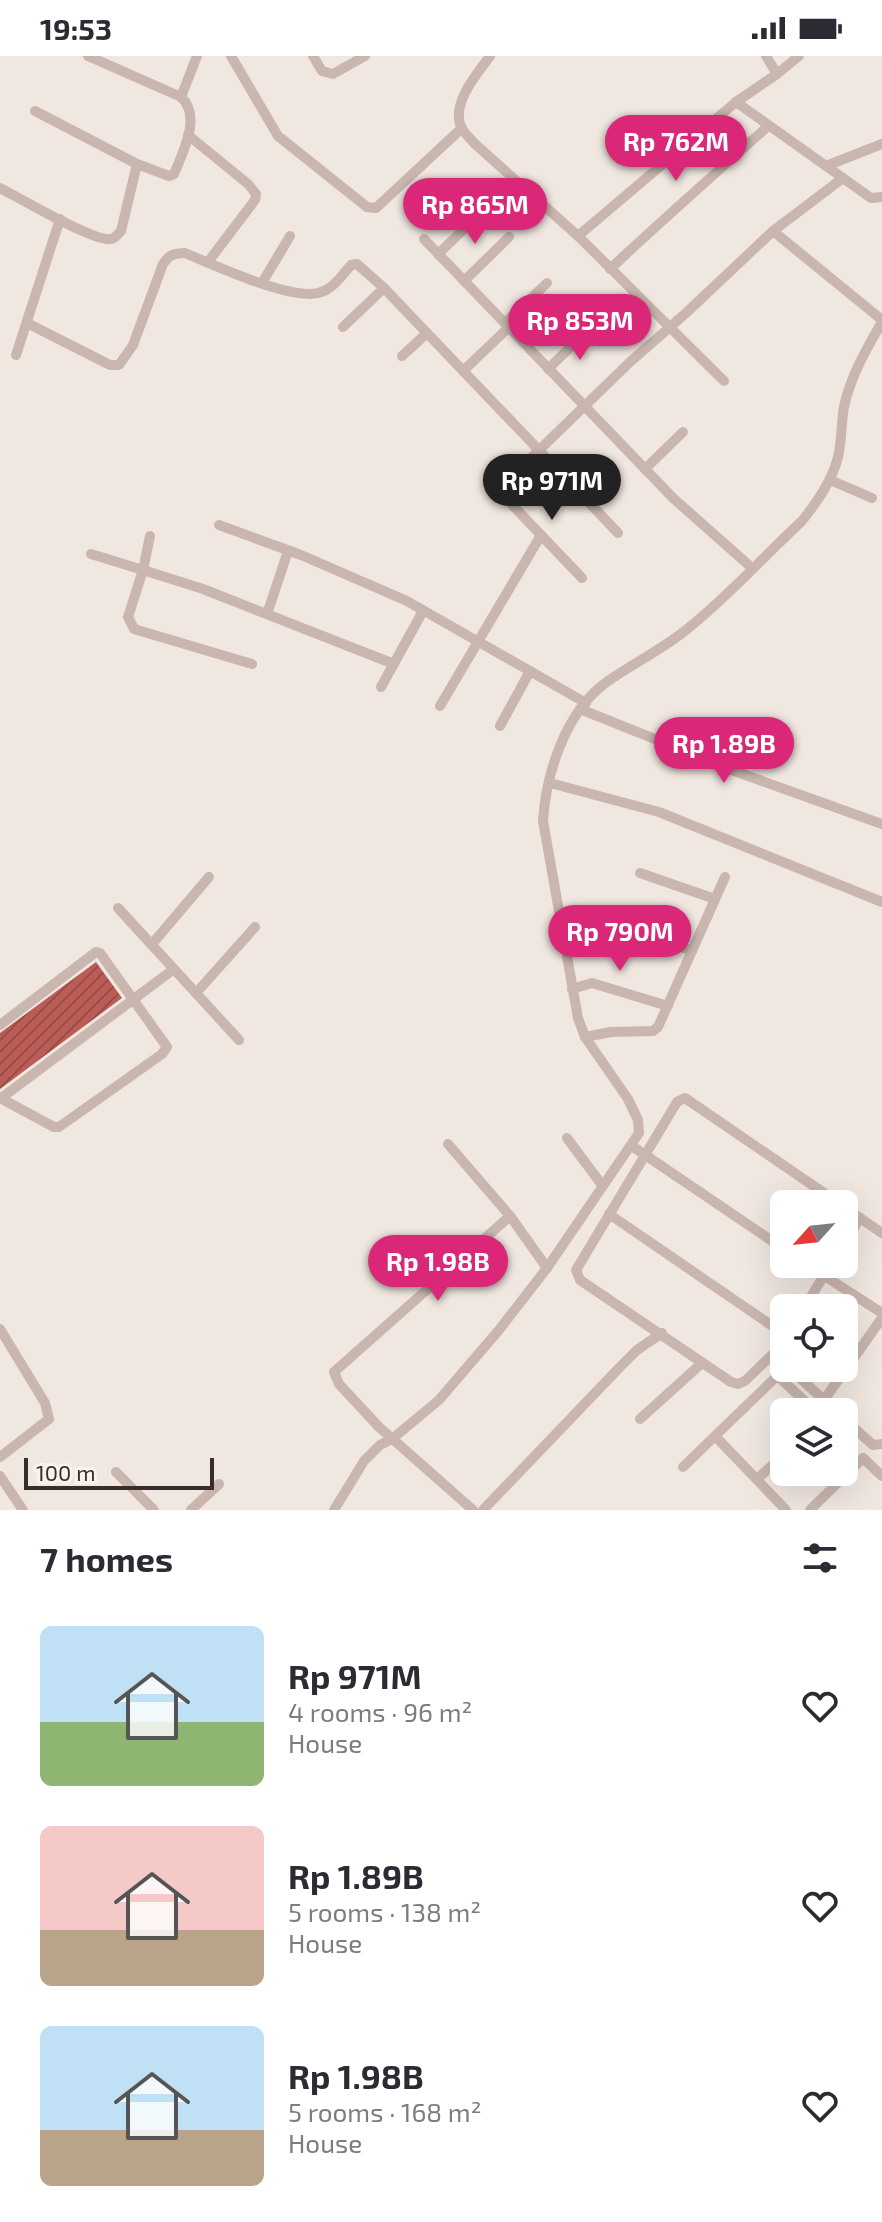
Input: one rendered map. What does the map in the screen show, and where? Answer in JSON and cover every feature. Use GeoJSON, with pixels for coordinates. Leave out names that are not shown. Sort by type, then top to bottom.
{"type":"FeatureCollection","features":[{"type":"Feature","properties":{"kind":"street"},"geometry":{"type":"LineString","coordinates":[[35,111],[137,164],[169,176],[174,174],[188,135],[188,103],[181,97],[88,56]]}},
{"type":"Feature","properties":{"kind":"street"},"geometry":{"type":"LineString","coordinates":[[181,97],[197,56]]}},
{"type":"Feature","properties":{"kind":"street"},"geometry":{"type":"LineString","coordinates":[[231,56],[278,136],[367,207],[376,208],[462,128]]}},
{"type":"Feature","properties":{"kind":"street"},"geometry":{"type":"LineString","coordinates":[[313,56],[322,71],[333,74],[365,56]]}},
{"type":"Feature","properties":{"kind":"street"},"geometry":{"type":"LineString","coordinates":[[490,56],[468,87],[459,115],[462,128],[474,143],[578,236],[724,381]]}},
{"type":"Feature","properties":{"kind":"street"},"geometry":{"type":"LineString","coordinates":[[766,56],[777,74]]}},
{"type":"Feature","properties":{"kind":"street"},"geometry":{"type":"LineString","coordinates":[[578,236],[736,102],[799,56]]}},
{"type":"Feature","properties":{"kind":"street"},"geometry":{"type":"LineString","coordinates":[[736,102],[871,198],[882,197]]}},
{"type":"Feature","properties":{"kind":"street"},"geometry":{"type":"LineString","coordinates":[[610,269],[689,194],[707,182],[768,126]]}},
{"type":"Feature","properties":{"kind":"street"},"geometry":{"type":"LineString","coordinates":[[188,135],[256,194],[255,200],[208,262]]}},
{"type":"Feature","properties":{"kind":"street"},"geometry":{"type":"LineString","coordinates":[[826,166],[882,144]]}},
{"type":"Feature","properties":{"kind":"street"},"geometry":{"type":"LineString","coordinates":[[0,188],[83,231],[108,240],[121,231],[137,164]]}},
{"type":"Feature","properties":{"kind":"street"},"geometry":{"type":"LineString","coordinates":[[582,578],[498,490],[773,231],[843,178]]}},
{"type":"Feature","properties":{"kind":"street"},"geometry":{"type":"LineString","coordinates":[[438,254],[484,210]]}},
{"type":"Feature","properties":{"kind":"street"},"geometry":{"type":"LineString","coordinates":[[16,355],[60,219]]}},
{"type":"Feature","properties":{"kind":"street"},"geometry":{"type":"LineString","coordinates":[[334,1510],[364,1461],[458,1380],[547,1268],[639,1133],[638,1120],[628,1099],[585,1037],[578,1018],[543,821],[557,755],[583,706],[604,685],[685,631],[802,521],[830,480],[838,456],[850,386],[882,321],[773,231]]}},
{"type":"Feature","properties":{"kind":"street"},"geometry":{"type":"LineString","coordinates":[[262,283],[290,236]]}},
{"type":"Feature","properties":{"kind":"street"},"geometry":{"type":"LineString","coordinates":[[464,281],[509,237]]}},
{"type":"Feature","properties":{"kind":"street"},"geometry":{"type":"LineString","coordinates":[[424,239],[673,498],[752,568]]}},
{"type":"Feature","properties":{"kind":"street"},"geometry":{"type":"LineString","coordinates":[[27,323],[110,365],[119,365],[133,345],[167,257],[174,253],[185,253],[262,283],[301,294],[321,293],[354,264],[361,266],[618,533]]}},
{"type":"Feature","properties":{"kind":"street"},"geometry":{"type":"LineString","coordinates":[[463,371],[547,283]]}},
{"type":"Feature","properties":{"kind":"street"},"geometry":{"type":"LineString","coordinates":[[343,327],[384,288]]}},
{"type":"Feature","properties":{"kind":"street"},"geometry":{"type":"LineString","coordinates":[[548,369],[587,331]]}},
{"type":"Feature","properties":{"kind":"street"},"geometry":{"type":"LineString","coordinates":[[402,356],[427,333]]}},
{"type":"Feature","properties":{"kind":"street"},"geometry":{"type":"LineString","coordinates":[[645,469],[683,432]]}},
{"type":"Feature","properties":{"kind":"street"},"geometry":{"type":"LineString","coordinates":[[830,480],[872,498]]}},
{"type":"Feature","properties":{"kind":"street"},"geometry":{"type":"LineString","coordinates":[[219,525],[407,601],[530,671],[583,706],[737,772],[882,824]]}},
{"type":"Feature","properties":{"kind":"street"},"geometry":{"type":"LineString","coordinates":[[440,706],[541,535]]}},
{"type":"Feature","properties":{"kind":"street"},"geometry":{"type":"LineString","coordinates":[[150,536],[128,617],[134,629],[252,664]]}},
{"type":"Feature","properties":{"kind":"street"},"geometry":{"type":"LineString","coordinates":[[267,614],[288,551]]}},
{"type":"Feature","properties":{"kind":"street"},"geometry":{"type":"LineString","coordinates":[[91,554],[203,589],[394,664]]}},
{"type":"Feature","properties":{"kind":"street"},"geometry":{"type":"LineString","coordinates":[[381,687],[423,611]]}},
{"type":"Feature","properties":{"kind":"street"},"geometry":{"type":"LineString","coordinates":[[500,726],[530,671]]}},
{"type":"Feature","properties":{"kind":"street"},"geometry":{"type":"LineString","coordinates":[[550,783],[659,812],[882,902]]}},
{"type":"Feature","properties":{"kind":"street"},"geometry":{"type":"LineString","coordinates":[[640,873],[715,899]]}},
{"type":"Feature","properties":{"kind":"street"},"geometry":{"type":"LineString","coordinates":[[152,944],[209,877]]}},
{"type":"Feature","properties":{"kind":"street"},"geometry":{"type":"LineString","coordinates":[[585,1037],[611,1032],[653,1031],[658,1027],[725,877]]}},
{"type":"Feature","properties":{"kind":"street"},"geometry":{"type":"LineString","coordinates":[[118,908],[239,1040]]}},
{"type":"Feature","properties":{"kind":"street"},"geometry":{"type":"LineString","coordinates":[[624,926],[692,951]]}},
{"type":"Feature","properties":{"kind":"street"},"geometry":{"type":"LineString","coordinates":[[196,993],[255,927]]}},
{"type":"Feature","properties":{"kind":"street"},"geometry":{"type":"LineString","coordinates":[[0,1025],[96,952],[100,953],[135,1000],[166,1043],[162,1054],[59,1127],[0,1098],[135,1000],[174,969]]}},
{"type":"Feature","properties":{"kind":"street"},"geometry":{"type":"LineString","coordinates":[[572,989],[592,983],[668,1006]]}},
{"type":"Feature","properties":{"kind":"street"},"geometry":{"type":"LineString","coordinates":[[770,1357],[738,1384],[731,1382],[577,1276],[576,1270],[677,1102],[685,1098],[820,1190]]}},
{"type":"Feature","properties":{"kind":"street"},"geometry":{"type":"LineString","coordinates":[[567,1138],[602,1185]]}},
{"type":"Feature","properties":{"kind":"street"},"geometry":{"type":"LineString","coordinates":[[448,1144],[510,1216],[547,1268]]}},
{"type":"Feature","properties":{"kind":"street"},"geometry":{"type":"LineString","coordinates":[[632,1146],[770,1240]]}},
{"type":"Feature","properties":{"kind":"street"},"geometry":{"type":"LineString","coordinates":[[609,1214],[770,1324]]}},
{"type":"Feature","properties":{"kind":"street"},"geometry":{"type":"LineString","coordinates":[[473,1510],[392,1439],[339,1384],[334,1372],[510,1216]]}},
{"type":"Feature","properties":{"kind":"street"},"geometry":{"type":"LineString","coordinates":[[858,1221],[860,1218],[882,1233]]}},
{"type":"Feature","properties":{"kind":"street"},"geometry":{"type":"LineString","coordinates":[[825,1398],[882,1315],[827,1278]]}},
{"type":"Feature","properties":{"kind":"street"},"geometry":{"type":"LineString","coordinates":[[0,1329],[45,1403],[49,1419],[0,1457]]}},
{"type":"Feature","properties":{"kind":"street"},"geometry":{"type":"LineString","coordinates":[[483,1510],[628,1359],[662,1333]]}},
{"type":"Feature","properties":{"kind":"street"},"geometry":{"type":"LineString","coordinates":[[640,1419],[702,1363]]}},
{"type":"Feature","properties":{"kind":"street"},"geometry":{"type":"LineString","coordinates":[[683,1467],[776,1377],[801,1398]]}},
{"type":"Feature","properties":{"kind":"street"},"geometry":{"type":"LineString","coordinates":[[804,1382],[822,1398]]}},
{"type":"Feature","properties":{"kind":"street"},"geometry":{"type":"LineString","coordinates":[[858,1432],[873,1445],[881,1446]]}},
{"type":"Feature","properties":{"kind":"street"},"geometry":{"type":"LineString","coordinates":[[715,1436],[786,1510]]}},
{"type":"Feature","properties":{"kind":"street"},"geometry":{"type":"LineString","coordinates":[[810,1510],[863,1458],[882,1476]]}},
{"type":"Feature","properties":{"kind":"street"},"geometry":{"type":"LineString","coordinates":[[757,1479],[770,1467]]}},
{"type":"Feature","properties":{"kind":"street"},"geometry":{"type":"LineString","coordinates":[[116,1472],[154,1510]]}},
{"type":"Feature","properties":{"kind":"street"},"geometry":{"type":"LineString","coordinates":[[0,1476],[23,1510]]}},
{"type":"Feature","properties":{"kind":"street"},"geometry":{"type":"LineString","coordinates":[[191,1510],[219,1484]]}},
{"type":"Feature","properties":{"kind":"building"},"geometry":{"type":"Polygon","coordinates":[[[96,962],[122,998],[0,1089],[0,1033],[96,962]]]}}]}
